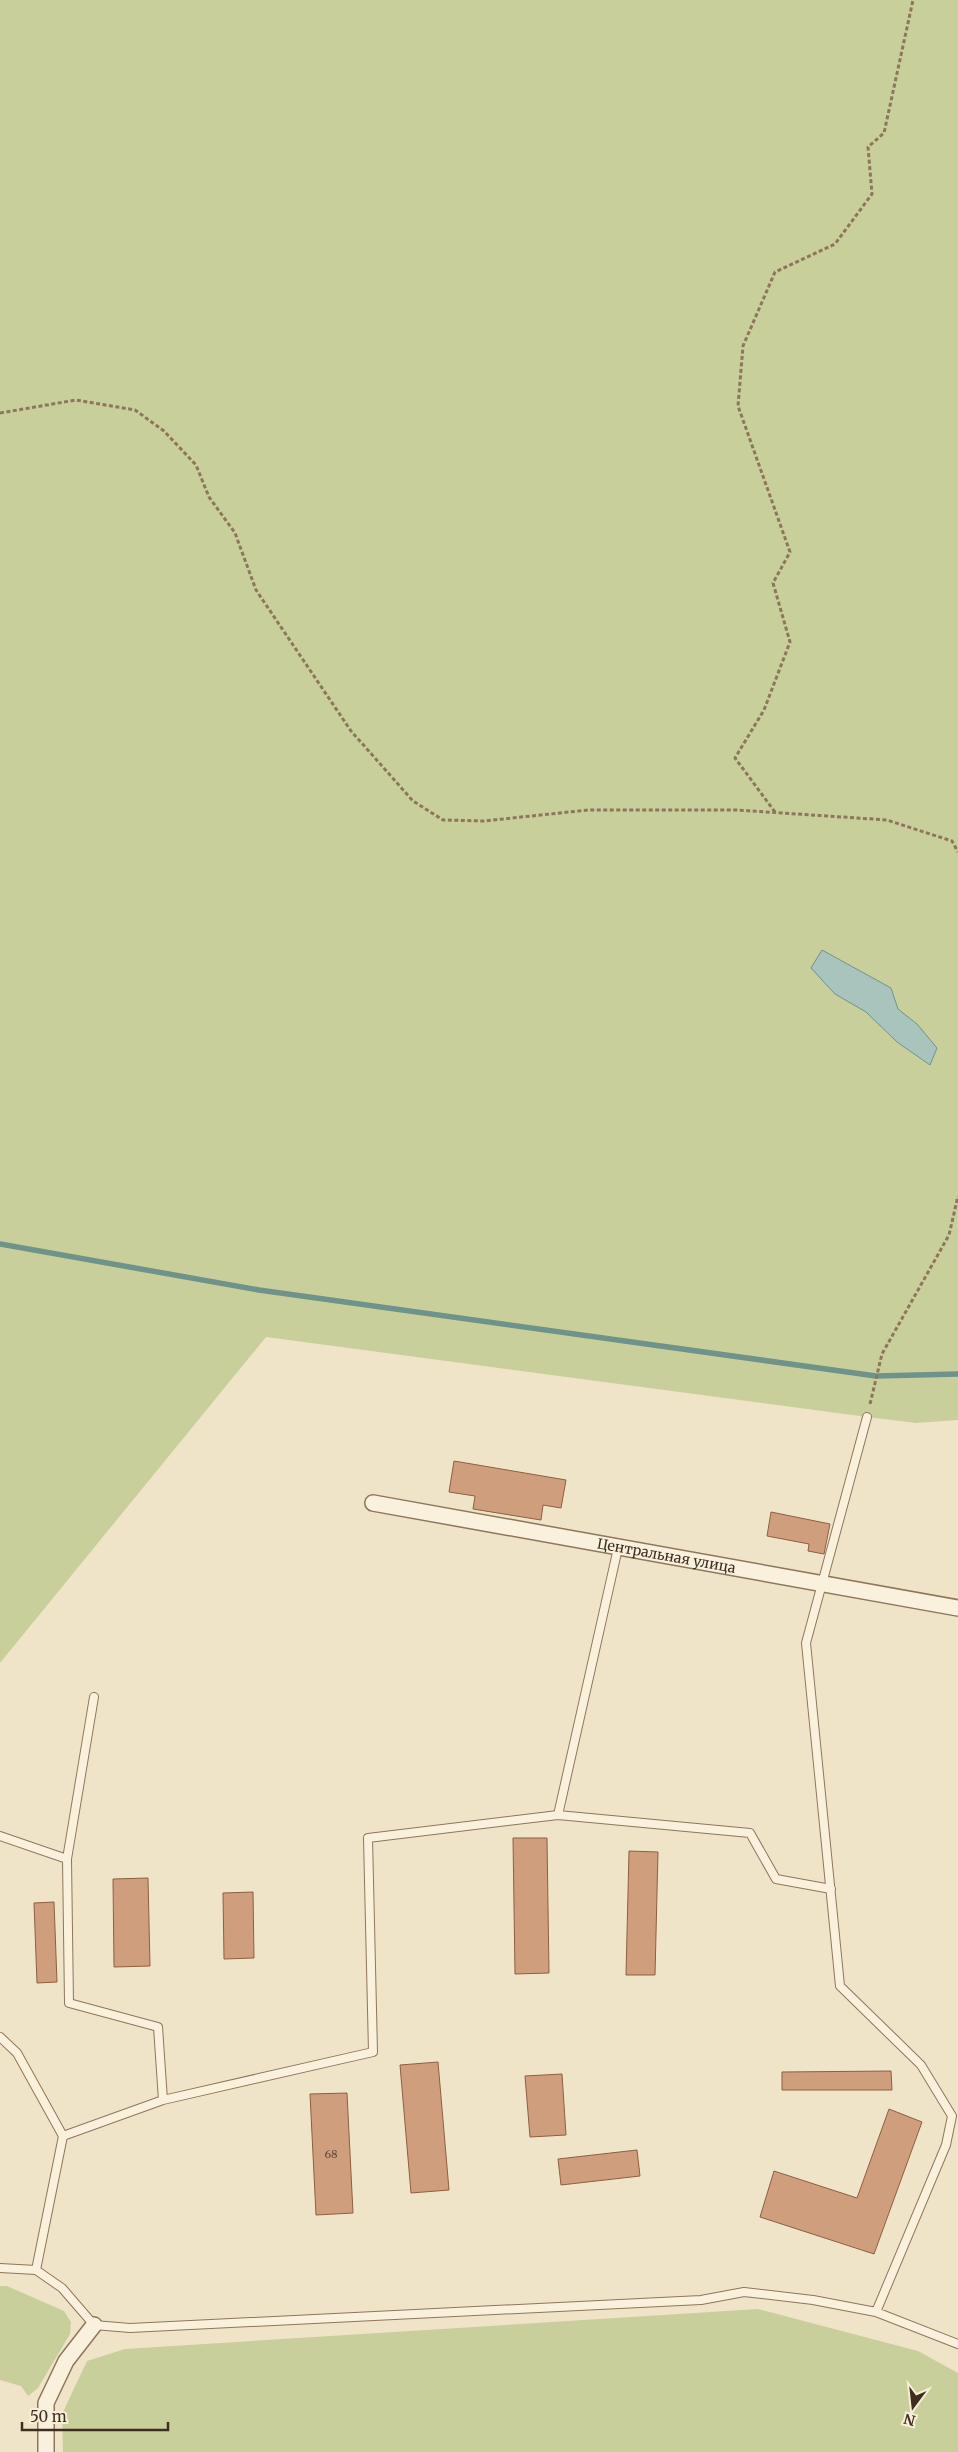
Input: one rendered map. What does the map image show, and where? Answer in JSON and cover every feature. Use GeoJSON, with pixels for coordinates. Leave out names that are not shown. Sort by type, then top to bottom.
{"type":"FeatureCollection","features":[{"type":"Feature","properties":{"kind":"street","name":"Центральная улица"},"geometry":{"type":"LineString","coordinates":[[373,1503],[958,1608]]}},
{"type":"Feature","properties":{"kind":"street"},"geometry":{"type":"LineString","coordinates":[[46,2452],[46,2404],[66,2361],[94,2325]]}},
{"type":"Feature","properties":{"kind":"lane"},"geometry":{"type":"LineString","coordinates":[[867,1417],[806,1643],[840,1986],[921,2065],[952,2116],[946,2145],[876,2312]]}},
{"type":"Feature","properties":{"kind":"lane"},"geometry":{"type":"LineString","coordinates":[[558,1815],[618,1548]]}},
{"type":"Feature","properties":{"kind":"lane"},"geometry":{"type":"LineString","coordinates":[[94,1697],[66,1859],[69,2004],[158,2027],[163,2100]]}},
{"type":"Feature","properties":{"kind":"lane"},"geometry":{"type":"LineString","coordinates":[[63,2136],[163,2100],[373,2052],[368,1838],[558,1815],[750,1833],[776,1879],[831,1889]]}},
{"type":"Feature","properties":{"kind":"lane"},"geometry":{"type":"LineString","coordinates":[[0,1836],[66,1859]]}},
{"type":"Feature","properties":{"kind":"lane"},"geometry":{"type":"LineString","coordinates":[[0,2037],[17,2053],[63,2136],[36,2270]]}},
{"type":"Feature","properties":{"kind":"lane"},"geometry":{"type":"LineString","coordinates":[[0,2268],[36,2270],[62,2288],[94,2325],[130,2328],[701,2300],[744,2292],[814,2300],[876,2312],[958,2344]]}},
{"type":"Feature","properties":{"kind":"path"},"geometry":{"type":"LineString","coordinates":[[775,812],[735,758],[764,710],[790,642],[773,583],[790,552],[738,406],[743,346],[775,272],[835,244],[872,194],[868,147],[884,133],[913,0]]}},
{"type":"Feature","properties":{"kind":"path"},"geometry":{"type":"LineString","coordinates":[[0,413],[76,400],[135,410],[164,431],[196,465],[209,497],[235,533],[256,590],[351,731],[412,801],[443,820],[484,821],[588,810],[737,810],[887,820],[952,841],[958,841]]}},
{"type":"Feature","properties":{"kind":"path"},"geometry":{"type":"LineString","coordinates":[[952,841],[958,852]]}},
{"type":"Feature","properties":{"kind":"path"},"geometry":{"type":"LineString","coordinates":[[867,1417],[882,1354],[949,1235],[958,1196]]}},
{"type":"Feature","properties":{"kind":"green space"},"geometry":{"type":"Polygon","coordinates":[[[0,0],[958,0],[958,1420],[916,1423],[266,1337],[0,1663],[0,0]],[[822,950],[835,994],[866,1012],[897,1042],[930,1065],[917,1024],[898,1009],[891,988],[822,950]]]}},
{"type":"Feature","properties":{"kind":"green space"},"geometry":{"type":"Polygon","coordinates":[[[0,2286],[7,2286],[64,2311],[71,2322],[70,2334],[38,2388],[28,2396],[21,2386],[0,2380],[0,2286]]]}},
{"type":"Feature","properties":{"kind":"green space"},"geometry":{"type":"Polygon","coordinates":[[[758,2309],[918,2351],[958,2373],[958,2452],[63,2452],[62,2414],[87,2361],[125,2349],[758,2309]]]}},
{"type":"Feature","properties":{"kind":"water"},"geometry":{"type":"Polygon","coordinates":[[[822,950],[891,988],[898,1009],[917,1024],[937,1048],[930,1065],[897,1042],[866,1012],[835,994],[811,968],[822,950]]]}},
{"type":"Feature","properties":{"kind":"building"},"geometry":{"type":"Polygon","coordinates":[[[454,1461],[566,1480],[561,1508],[543,1505],[541,1520],[473,1509],[475,1496],[449,1492],[454,1461]]]}},
{"type":"Feature","properties":{"kind":"building"},"geometry":{"type":"Polygon","coordinates":[[[771,1512],[830,1524],[824,1554],[808,1551],[809,1544],[767,1536],[771,1512]]]}},
{"type":"Feature","properties":{"kind":"building"},"geometry":{"type":"Polygon","coordinates":[[[513,1838],[547,1838],[549,1973],[515,1974],[513,1838]]]}},
{"type":"Feature","properties":{"kind":"building"},"geometry":{"type":"Polygon","coordinates":[[[629,1851],[658,1852],[655,1975],[626,1975],[629,1851]]]}},
{"type":"Feature","properties":{"kind":"building"},"geometry":{"type":"Polygon","coordinates":[[[148,1878],[150,1966],[114,1967],[113,1879],[148,1878]]]}},
{"type":"Feature","properties":{"kind":"building"},"geometry":{"type":"Polygon","coordinates":[[[253,1892],[254,1958],[224,1959],[223,1893],[253,1892]]]}},
{"type":"Feature","properties":{"kind":"building"},"geometry":{"type":"Polygon","coordinates":[[[54,1902],[57,1982],[37,1983],[34,1903],[54,1902]]]}},
{"type":"Feature","properties":{"kind":"building"},"geometry":{"type":"Polygon","coordinates":[[[438,2062],[449,2190],[411,2193],[400,2065],[438,2062]]]}},
{"type":"Feature","properties":{"kind":"building"},"geometry":{"type":"Polygon","coordinates":[[[891,2071],[892,2090],[782,2090],[782,2072],[891,2071]]]}},
{"type":"Feature","properties":{"kind":"building"},"geometry":{"type":"Polygon","coordinates":[[[562,2074],[566,2135],[530,2137],[525,2076],[562,2074]]]}},
{"type":"Feature","properties":{"kind":"building"},"geometry":{"type":"Polygon","coordinates":[[[347,2093],[353,2213],[316,2215],[310,2094],[347,2093]]]}},
{"type":"Feature","properties":{"kind":"building"},"geometry":{"type":"Polygon","coordinates":[[[889,2109],[922,2122],[874,2254],[760,2217],[774,2171],[857,2198],[889,2109]]]}},
{"type":"Feature","properties":{"kind":"building"},"geometry":{"type":"Polygon","coordinates":[[[637,2150],[640,2176],[561,2185],[558,2159],[637,2150]]]}},
{"type":"Feature","properties":{"kind":"waterway"},"geometry":{"type":"LineString","coordinates":[[0,1244],[259,1290],[876,1376],[958,1374]]}}]}
